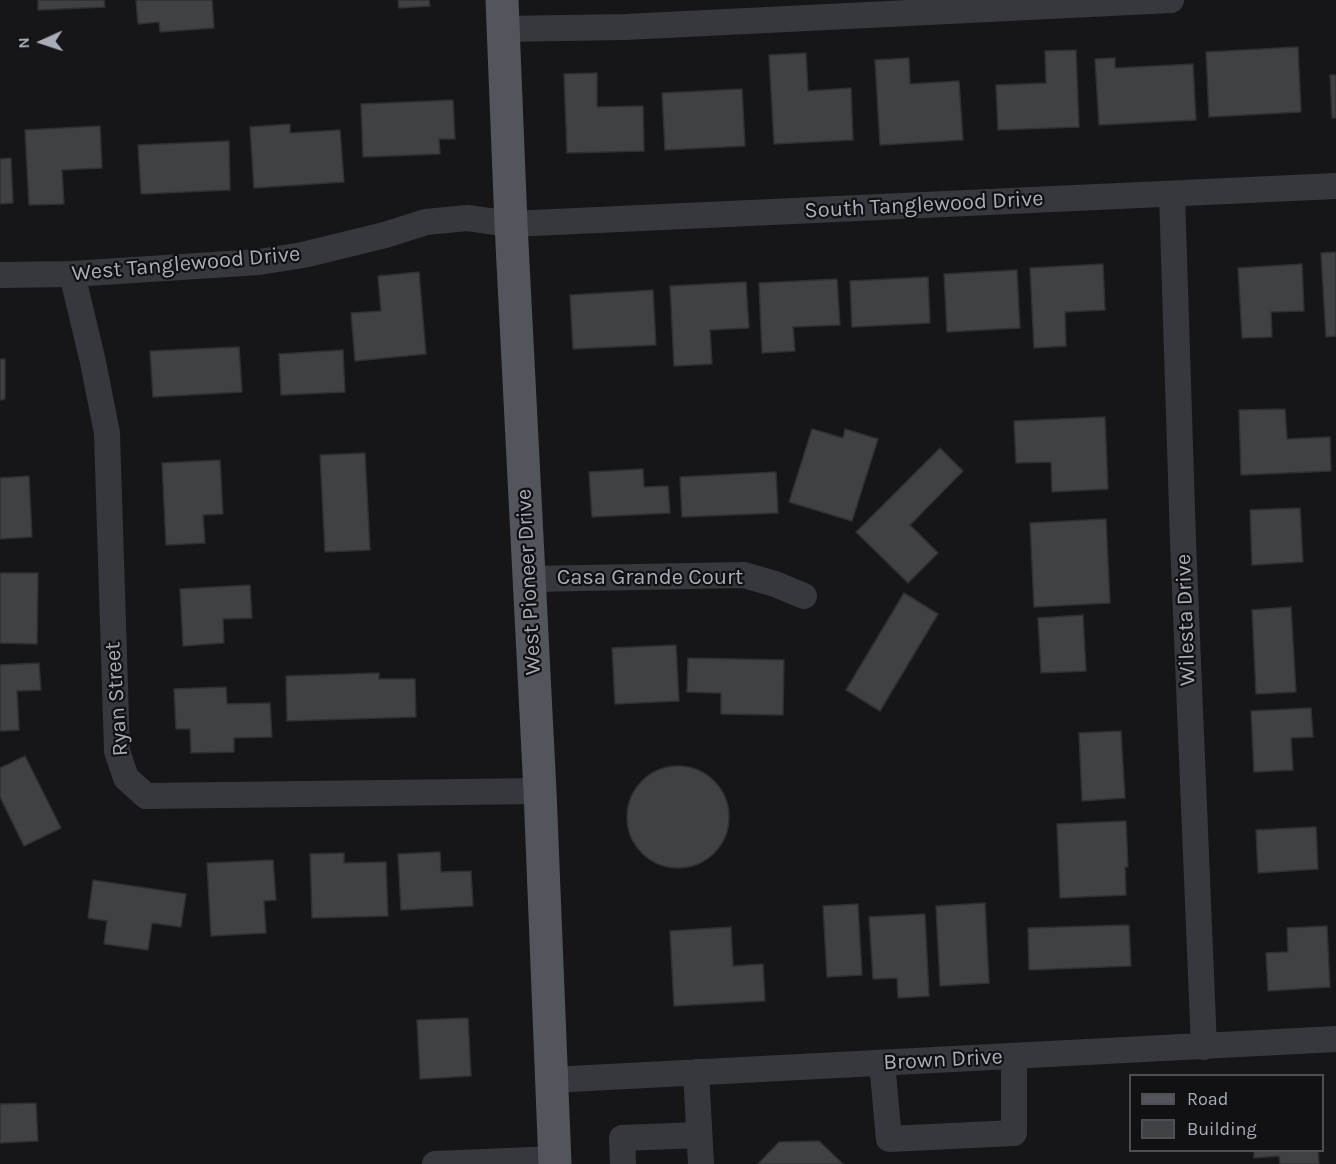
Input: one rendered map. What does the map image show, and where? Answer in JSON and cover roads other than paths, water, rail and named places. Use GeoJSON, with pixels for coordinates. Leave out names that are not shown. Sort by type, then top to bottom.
{"type":"FeatureCollection","features":[{"type":"Feature","properties":{"kind":"main road","name":"West Pioneer Drive"},"geometry":{"type":"LineString","coordinates":[[503,14],[555,1161]]}},
{"type":"Feature","properties":{"kind":"street"},"geometry":{"type":"LineString","coordinates":[[503,14],[636,26],[1171,0]]}},
{"type":"Feature","properties":{"kind":"street","name":"South Tanglewood Drive"},"geometry":{"type":"LineString","coordinates":[[511,224],[1336,186]]}},
{"type":"Feature","properties":{"kind":"street","name":"Wilesta Drive"},"geometry":{"type":"LineString","coordinates":[[1172,194],[1183,541],[1204,1047]]}},
{"type":"Feature","properties":{"kind":"street","name":"West Tanglewood Drive"},"geometry":{"type":"LineString","coordinates":[[0,276],[72,274],[259,262],[303,255],[385,235],[426,222],[467,218],[511,224]]}},
{"type":"Feature","properties":{"kind":"street","name":"Ryan Street"},"geometry":{"type":"LineString","coordinates":[[72,274],[93,362],[106,433],[117,751],[126,778],[146,796],[540,791]]}},
{"type":"Feature","properties":{"kind":"street","name":"Casa Grande Court"},"geometry":{"type":"LineString","coordinates":[[529,579],[744,575],[804,596]]}},
{"type":"Feature","properties":{"kind":"street","name":"Brown Drive"},"geometry":{"type":"LineString","coordinates":[[551,1080],[1336,1039]]}},
{"type":"Feature","properties":{"kind":"street"},"geometry":{"type":"LineString","coordinates":[[882,1063],[889,1139],[1003,1134],[1014,1133],[1014,1056]]}},
{"type":"Feature","properties":{"kind":"street"},"geometry":{"type":"LineString","coordinates":[[696,1072],[701,1164]]}},
{"type":"Feature","properties":{"kind":"street"},"geometry":{"type":"LineString","coordinates":[[623,1164],[622,1138],[699,1135]]}},
{"type":"Feature","properties":{"kind":"street"},"geometry":{"type":"LineString","coordinates":[[435,1164],[555,1161]]}}]}
